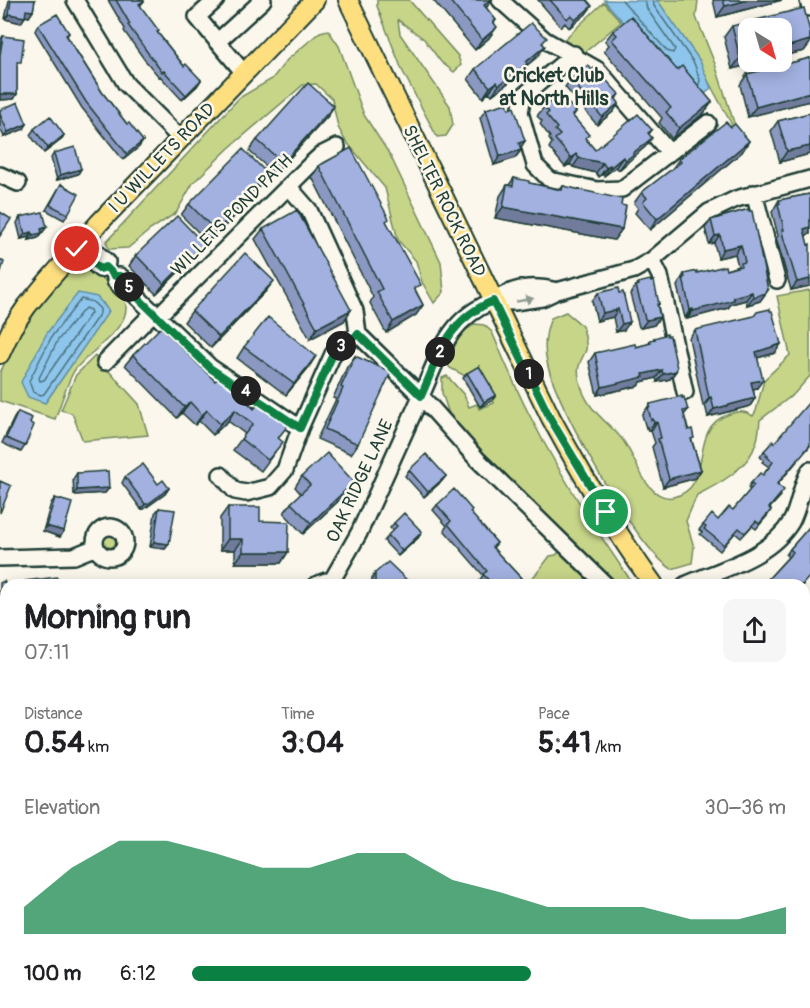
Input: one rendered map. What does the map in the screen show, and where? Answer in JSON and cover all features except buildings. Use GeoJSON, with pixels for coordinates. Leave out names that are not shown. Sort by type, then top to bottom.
{"type":"FeatureCollection","features":[{"type":"Feature","properties":{"kind":"main road","name":"I U WILLETS ROAD"},"geometry":{"type":"LineString","coordinates":[[0,354],[6,326],[27,306],[80,245],[315,0]]}},
{"type":"Feature","properties":{"kind":"main road","name":"SHELTER ROCK ROAD"},"geometry":{"type":"LineString","coordinates":[[348,0],[550,418],[578,468],[650,579]]}},
{"type":"Feature","properties":{"kind":"street"},"geometry":{"type":"LineString","coordinates":[[75,0],[126,84],[181,139]]}},
{"type":"Feature","properties":{"kind":"street"},"geometry":{"type":"LineString","coordinates":[[216,0],[197,17],[244,73]]}},
{"type":"Feature","properties":{"kind":"street"},"geometry":{"type":"LineString","coordinates":[[217,42],[263,0]]}},
{"type":"Feature","properties":{"kind":"street"},"geometry":{"type":"LineString","coordinates":[[500,0],[545,40],[598,70],[669,152]]}},
{"type":"Feature","properties":{"kind":"street"},"geometry":{"type":"LineString","coordinates":[[808,0],[810,8]]}},
{"type":"Feature","properties":{"kind":"street"},"geometry":{"type":"LineString","coordinates":[[545,40],[554,60],[553,70]]}},
{"type":"Feature","properties":{"kind":"street"},"geometry":{"type":"LineString","coordinates":[[573,54],[523,96],[520,112],[535,165],[550,180],[597,190],[622,189],[708,123]]}},
{"type":"Feature","properties":{"kind":"street","name":"WILLETS POND PATH"},"geometry":{"type":"LineString","coordinates":[[105,362],[321,155],[337,147]]}},
{"type":"Feature","properties":{"kind":"street"},"geometry":{"type":"LineString","coordinates":[[0,175],[18,183]]}},
{"type":"Feature","properties":{"kind":"street"},"geometry":{"type":"LineString","coordinates":[[685,392],[660,276],[652,260],[709,212],[736,199],[810,179]]}},
{"type":"Feature","properties":{"kind":"street"},"geometry":{"type":"LineString","coordinates":[[289,187],[309,210],[355,311],[358,334],[421,396],[477,459],[600,579]]}},
{"type":"Feature","properties":{"kind":"street"},"geometry":{"type":"LineString","coordinates":[[754,194],[777,280]]}},
{"type":"Feature","properties":{"kind":"street"},"geometry":{"type":"LineString","coordinates":[[80,245],[100,269],[111,272],[115,281],[129,289],[210,368],[300,428]]}},
{"type":"Feature","properties":{"kind":"street","name":"OAK RIDGE LANE"},"geometry":{"type":"LineString","coordinates":[[331,579],[359,533],[444,345],[455,326],[470,313],[509,291],[538,286],[557,291],[634,270],[652,260]]}},
{"type":"Feature","properties":{"kind":"street"},"geometry":{"type":"LineString","coordinates":[[221,475],[235,491],[246,493],[270,487],[285,470],[300,428],[333,354],[358,334]]}},
{"type":"Feature","properties":{"kind":"street"},"geometry":{"type":"LineString","coordinates":[[699,579],[755,555],[783,534],[792,520],[810,470]]}},
{"type":"Feature","properties":{"kind":"street"},"geometry":{"type":"LineString","coordinates":[[0,558],[74,556],[96,548]]}},
{"type":"Feature","properties":{"kind":"green space"},"geometry":{"type":"Polygon","coordinates":[[[377,0],[409,0],[458,56],[461,65],[454,72],[441,62],[424,39],[398,20],[400,34],[450,106],[453,125],[446,136],[437,137],[402,70],[377,6],[377,0]]]}},
{"type":"Feature","properties":{"kind":"green space"},"geometry":{"type":"Polygon","coordinates":[[[657,0],[698,0],[696,17],[715,64],[739,138],[705,75],[700,61],[657,0]]]}},
{"type":"Feature","properties":{"kind":"green space"},"geometry":{"type":"Polygon","coordinates":[[[604,2],[621,22],[578,58],[557,46],[604,2]]]}},
{"type":"Feature","properties":{"kind":"green space"},"geometry":{"type":"Polygon","coordinates":[[[328,30],[339,46],[364,115],[390,155],[441,262],[444,292],[434,303],[422,282],[416,261],[398,240],[385,188],[345,140],[338,127],[332,99],[316,84],[303,85],[229,148],[193,183],[176,213],[128,248],[109,249],[106,242],[239,98],[272,79],[287,60],[320,32],[328,30]]]}},
{"type":"Feature","properties":{"kind":"green space"},"geometry":{"type":"Polygon","coordinates":[[[81,257],[124,299],[126,309],[124,319],[109,338],[74,371],[55,419],[0,401],[0,373],[15,341],[38,306],[81,257]],[[103,303],[45,403],[108,311],[103,303]]]}},
{"type":"Feature","properties":{"kind":"green space"},"geometry":{"type":"Polygon","coordinates":[[[810,290],[810,376],[794,394],[760,420],[758,437],[752,452],[740,468],[697,495],[686,521],[694,547],[692,563],[672,569],[638,534],[619,506],[565,409],[553,382],[545,350],[547,329],[551,318],[566,312],[582,326],[586,347],[578,371],[585,397],[594,410],[622,439],[649,486],[660,495],[673,497],[686,491],[694,482],[708,432],[715,422],[737,412],[753,416],[764,380],[790,355],[777,296],[810,290]]]}},
{"type":"Feature","properties":{"kind":"green space"},"geometry":{"type":"Polygon","coordinates":[[[475,324],[484,325],[492,332],[525,406],[554,460],[592,523],[630,579],[607,579],[486,459],[458,428],[449,414],[442,393],[442,378],[447,376],[464,395],[469,407],[477,404],[479,409],[494,403],[476,371],[465,376],[447,364],[460,334],[475,324]]]}},
{"type":"Feature","properties":{"kind":"green space"},"geometry":{"type":"Polygon","coordinates":[[[95,356],[139,404],[148,435],[83,441],[72,413],[61,410],[76,375],[95,356]]]}},
{"type":"Feature","properties":{"kind":"green space"},"geometry":{"type":"Polygon","coordinates":[[[110,527],[121,531],[125,542],[121,553],[110,557],[99,553],[95,542],[99,531],[110,527]]]}},
{"type":"Feature","properties":{"kind":"green space"},"geometry":{"type":"Polygon","coordinates":[[[560,551],[565,554],[590,579],[531,579],[550,556],[560,551]]]}},
{"type":"Feature","properties":{"kind":"water"},"geometry":{"type":"Polygon","coordinates":[[[604,0],[658,1],[700,61],[711,88],[703,96],[623,22],[604,0]]]}},
{"type":"Feature","properties":{"kind":"water"},"geometry":{"type":"Polygon","coordinates":[[[78,293],[97,297],[109,311],[45,403],[28,397],[21,382],[47,333],[78,293]]]}},
{"type":"Feature","properties":{"kind":"district","name":"Cricket Club at North Hills"},"geometry":{"type":"Point","coordinates":[554,86]}},
{"type":"Feature","properties":{"kind":"route"},"geometry":{"type":"LineString","coordinates":[[77,249],[100,269],[106,267],[115,276],[120,276],[129,284],[129,289],[210,368],[300,428],[328,362],[337,349],[358,334],[421,396],[455,326],[482,305],[493,301],[550,418],[606,512]]}}]}
